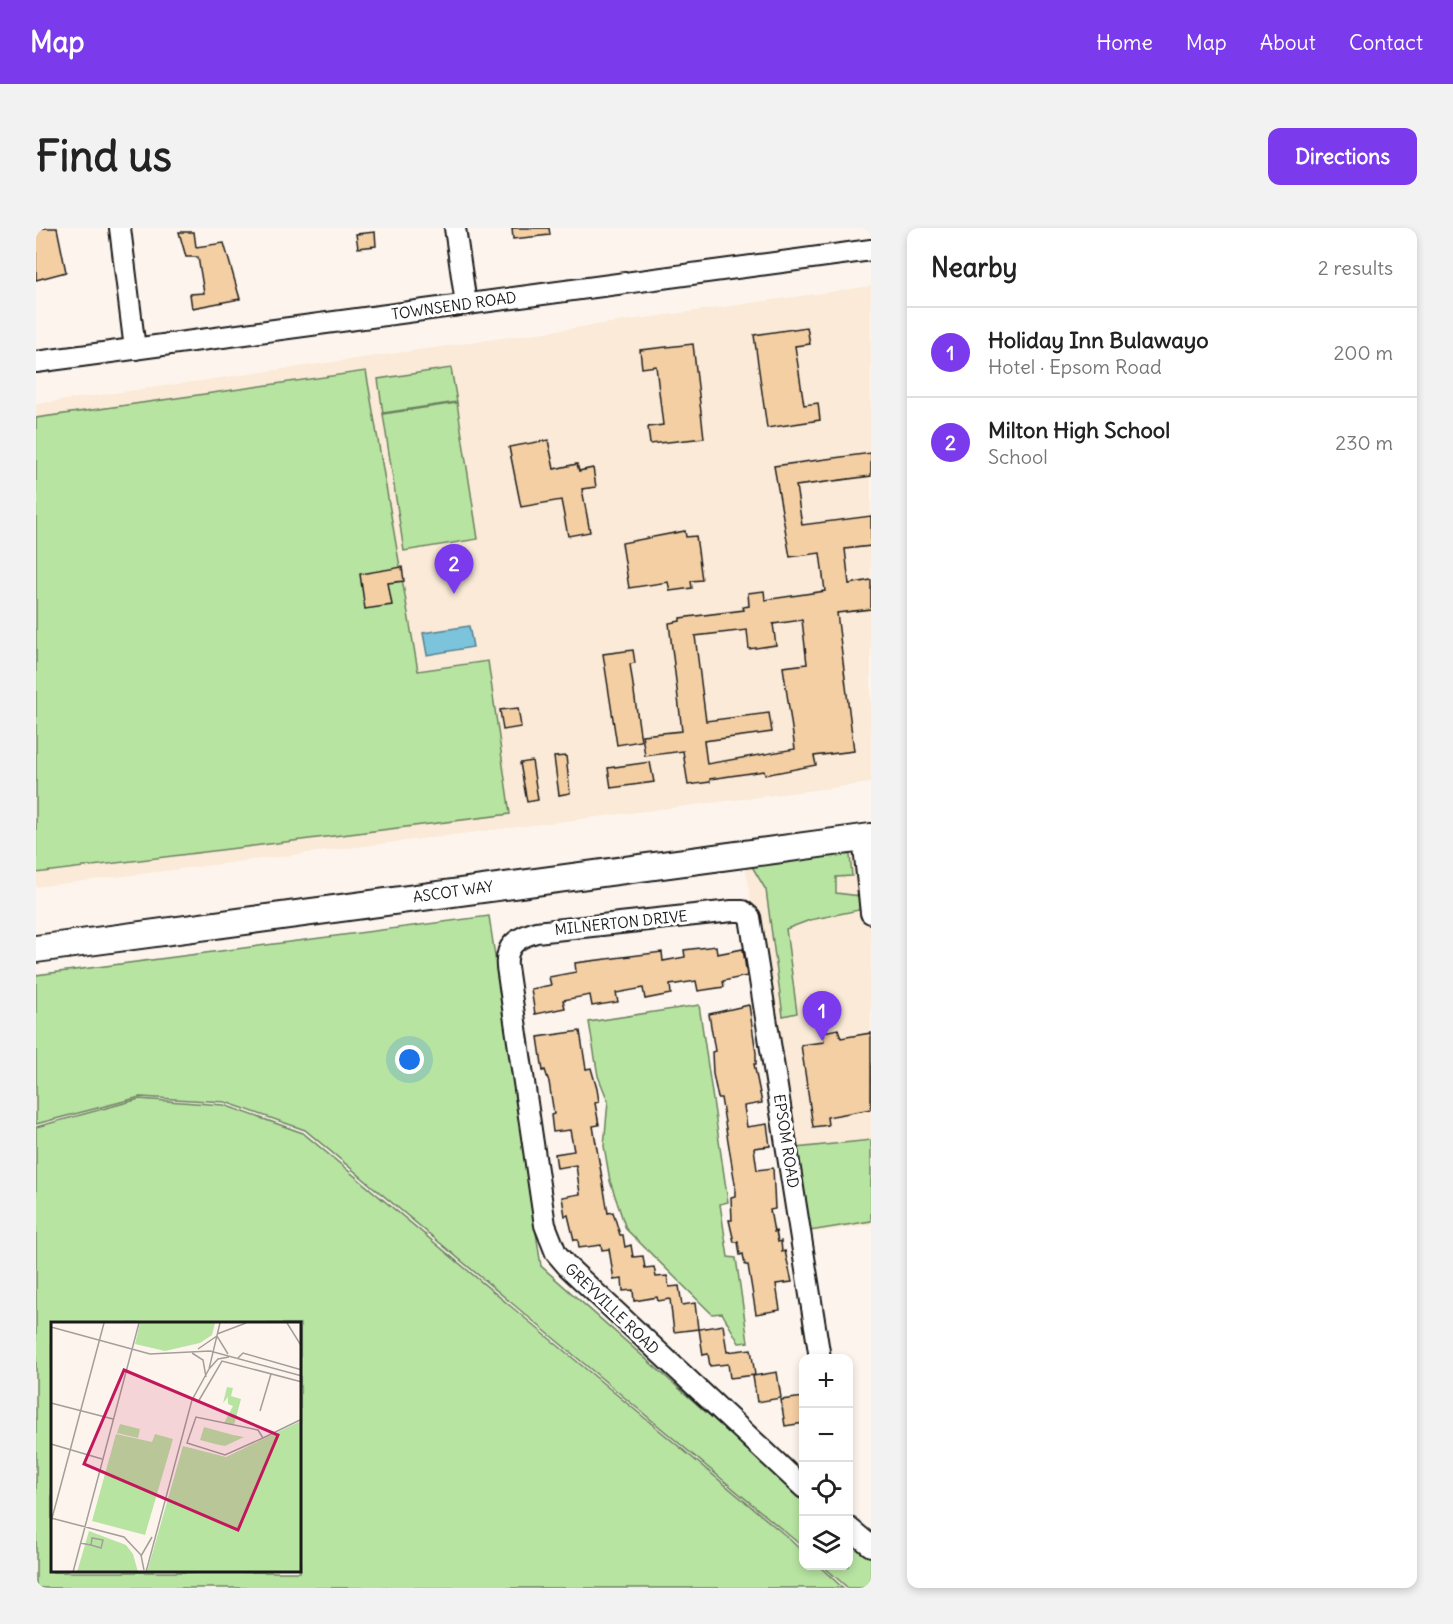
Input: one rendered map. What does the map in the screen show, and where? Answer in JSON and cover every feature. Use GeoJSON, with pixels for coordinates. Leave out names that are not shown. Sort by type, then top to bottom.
{"type":"FeatureCollection","features":[{"type":"Feature","properties":{"kind":"main road","name":"ASCOT WAY"},"geometry":{"type":"LineString","coordinates":[[36,949],[867,837]]}},
{"type":"Feature","properties":{"kind":"street"},"geometry":{"type":"LineString","coordinates":[[120,228],[135,349]]}},
{"type":"Feature","properties":{"kind":"street"},"geometry":{"type":"LineString","coordinates":[[455,228],[466,304]]}},
{"type":"Feature","properties":{"kind":"street","name":"TOWNSEND ROAD"},"geometry":{"type":"LineString","coordinates":[[36,362],[871,250]]}},
{"type":"Feature","properties":{"kind":"street"},"geometry":{"type":"LineString","coordinates":[[867,837],[871,913]]}},
{"type":"Feature","properties":{"kind":"street","name":"MILNERTON DRIVE"},"geometry":{"type":"LineString","coordinates":[[507,967],[508,948],[514,942],[536,932],[732,911],[743,911],[753,923]]}},
{"type":"Feature","properties":{"kind":"street","name":"EPSOM ROAD"},"geometry":{"type":"LineString","coordinates":[[753,923],[818,1354]]}},
{"type":"Feature","properties":{"kind":"street","name":"GREYVILLE ROAD"},"geometry":{"type":"LineString","coordinates":[[507,967],[545,1225],[556,1253],[616,1315],[799,1481]]}},
{"type":"Feature","properties":{"kind":"street"},"geometry":{"type":"LineString","coordinates":[[853,1530],[871,1546]]}},
{"type":"Feature","properties":{"kind":"shaded area"},"geometry":{"type":"Polygon","coordinates":[[[871,286],[871,783],[36,887],[36,404],[871,286]]]}},
{"type":"Feature","properties":{"kind":"shaded area"},"geometry":{"type":"Polygon","coordinates":[[[871,848],[871,1225],[803,1234],[744,858],[871,848]]]}},
{"type":"Feature","properties":{"kind":"green space"},"geometry":{"type":"Polygon","coordinates":[[[451,368],[457,402],[383,413],[378,379],[451,368]]]}},
{"type":"Feature","properties":{"kind":"green space"},"geometry":{"type":"Polygon","coordinates":[[[366,371],[418,671],[488,661],[510,814],[36,873],[36,418],[366,371]]]}},
{"type":"Feature","properties":{"kind":"green space"},"geometry":{"type":"Polygon","coordinates":[[[457,403],[478,539],[404,551],[383,414],[457,403]]]}},
{"type":"Feature","properties":{"kind":"green space"},"geometry":{"type":"Polygon","coordinates":[[[831,851],[850,855],[852,876],[836,877],[836,893],[860,896],[859,910],[810,920],[786,929],[797,1013],[783,1016],[766,890],[750,863],[831,851]]]}},
{"type":"Feature","properties":{"kind":"green space"},"geometry":{"type":"Polygon","coordinates":[[[489,916],[541,1266],[799,1494],[799,1544],[305,1130],[225,1102],[140,1097],[36,1124],[36,975],[489,916]]]}},
{"type":"Feature","properties":{"kind":"green space"},"geometry":{"type":"Polygon","coordinates":[[[699,1005],[728,1202],[720,1204],[728,1257],[736,1258],[748,1342],[739,1343],[722,1313],[712,1314],[626,1229],[610,1181],[604,1146],[608,1101],[598,1076],[589,1022],[699,1005]]]}},
{"type":"Feature","properties":{"kind":"green space"},"geometry":{"type":"Polygon","coordinates":[[[139,1099],[224,1105],[303,1133],[785,1535],[799,1548],[799,1570],[823,1570],[843,1588],[36,1588],[36,1127],[139,1099]]]}},
{"type":"Feature","properties":{"kind":"green space"},"geometry":{"type":"Polygon","coordinates":[[[871,1140],[871,1221],[810,1231],[796,1148],[871,1140]]]}},
{"type":"Feature","properties":{"kind":"green space"},"geometry":{"type":"Polygon","coordinates":[[[853,1541],[871,1557],[871,1588],[848,1588],[828,1570],[853,1570],[853,1541]]]}},
{"type":"Feature","properties":{"kind":"water"},"geometry":{"type":"Polygon","coordinates":[[[469,626],[473,647],[427,655],[423,633],[469,626]]]}},
{"type":"Feature","properties":{"kind":"building"},"geometry":{"type":"Polygon","coordinates":[[[36,228],[57,228],[66,272],[36,280],[36,228]]]}},
{"type":"Feature","properties":{"kind":"building"},"geometry":{"type":"Polygon","coordinates":[[[512,228],[549,228],[550,235],[513,239],[512,228]]]}},
{"type":"Feature","properties":{"kind":"building"},"geometry":{"type":"Polygon","coordinates":[[[179,232],[194,232],[196,247],[224,243],[240,299],[192,308],[190,294],[204,293],[198,257],[186,257],[179,232]]]}},
{"type":"Feature","properties":{"kind":"building"},"geometry":{"type":"Polygon","coordinates":[[[375,232],[376,246],[358,248],[356,234],[375,232]]]}},
{"type":"Feature","properties":{"kind":"building"},"geometry":{"type":"Polygon","coordinates":[[[807,327],[810,344],[795,346],[804,405],[818,403],[820,420],[767,428],[754,335],[807,327]]]}},
{"type":"Feature","properties":{"kind":"building"},"geometry":{"type":"Polygon","coordinates":[[[693,344],[704,438],[650,444],[648,427],[663,425],[656,366],[642,368],[640,350],[693,344]]]}},
{"type":"Feature","properties":{"kind":"building"},"geometry":{"type":"Polygon","coordinates":[[[548,440],[554,469],[577,464],[579,471],[593,468],[596,487],[582,489],[590,532],[568,536],[561,500],[521,507],[509,447],[548,440]]]}},
{"type":"Feature","properties":{"kind":"building"},"geometry":{"type":"Polygon","coordinates":[[[871,453],[871,476],[796,486],[802,525],[871,516],[871,546],[845,549],[849,584],[871,580],[871,609],[837,613],[854,751],[814,756],[816,765],[765,775],[764,771],[710,779],[710,782],[688,785],[683,751],[645,756],[642,735],[682,731],[669,623],[680,621],[680,618],[744,610],[743,607],[749,606],[748,593],[764,591],[765,600],[825,591],[820,553],[790,557],[774,466],[871,453]],[[802,620],[773,624],[776,645],[749,649],[747,630],[695,636],[706,721],[769,713],[772,732],[704,741],[707,764],[795,749],[783,667],[807,664],[802,620]]]}},
{"type":"Feature","properties":{"kind":"building"},"geometry":{"type":"Polygon","coordinates":[[[685,531],[686,537],[696,536],[702,580],[691,581],[692,588],[670,591],[668,582],[629,588],[622,543],[685,531]]]}},
{"type":"Feature","properties":{"kind":"building"},"geometry":{"type":"Polygon","coordinates":[[[402,567],[404,581],[388,583],[392,605],[365,609],[360,574],[402,567]]]}},
{"type":"Feature","properties":{"kind":"building"},"geometry":{"type":"Polygon","coordinates":[[[633,650],[635,663],[630,664],[641,741],[617,745],[603,654],[633,650]]]}},
{"type":"Feature","properties":{"kind":"building"},"geometry":{"type":"Polygon","coordinates":[[[518,708],[521,727],[503,730],[500,710],[518,708]]]}},
{"type":"Feature","properties":{"kind":"building"},"geometry":{"type":"Polygon","coordinates":[[[566,756],[570,793],[559,795],[554,757],[566,756]]]}},
{"type":"Feature","properties":{"kind":"building"},"geometry":{"type":"Polygon","coordinates":[[[532,761],[538,800],[527,802],[520,763],[532,761]]]}},
{"type":"Feature","properties":{"kind":"building"},"geometry":{"type":"Polygon","coordinates":[[[650,762],[654,782],[611,788],[608,768],[650,762]]]}},
{"type":"Feature","properties":{"kind":"building"},"geometry":{"type":"Polygon","coordinates":[[[716,946],[717,954],[743,949],[747,976],[723,981],[724,987],[698,991],[696,981],[670,985],[671,994],[645,999],[643,988],[616,993],[618,1002],[592,1006],[590,995],[563,1000],[565,1008],[535,1014],[531,989],[551,985],[549,977],[576,972],[575,963],[662,952],[663,961],[685,957],[684,950],[716,946]]]}},
{"type":"Feature","properties":{"kind":"building"},"geometry":{"type":"Polygon","coordinates":[[[749,1005],[756,1053],[756,1064],[754,1064],[762,1103],[744,1106],[747,1127],[767,1124],[770,1146],[754,1148],[757,1170],[773,1168],[775,1209],[770,1210],[774,1232],[776,1231],[778,1242],[781,1241],[782,1252],[785,1251],[792,1282],[776,1284],[780,1310],[756,1314],[748,1265],[745,1265],[743,1254],[740,1255],[738,1242],[734,1242],[729,1220],[732,1220],[731,1197],[735,1196],[735,1184],[721,1098],[718,1098],[713,1074],[712,1052],[715,1051],[709,1014],[749,1005]]]}},
{"type":"Feature","properties":{"kind":"building"},"geometry":{"type":"Polygon","coordinates":[[[838,1029],[841,1038],[871,1033],[871,1109],[827,1117],[828,1125],[813,1127],[801,1045],[824,1042],[823,1032],[838,1029]]]}},
{"type":"Feature","properties":{"kind":"building"},"geometry":{"type":"Polygon","coordinates":[[[580,1031],[586,1069],[591,1068],[599,1102],[595,1103],[599,1125],[593,1126],[608,1213],[613,1212],[620,1235],[623,1235],[625,1247],[631,1245],[633,1257],[643,1256],[645,1268],[654,1267],[656,1277],[667,1276],[669,1287],[679,1286],[682,1305],[695,1303],[698,1329],[674,1332],[670,1299],[658,1301],[657,1297],[634,1301],[633,1290],[623,1291],[622,1279],[614,1280],[609,1249],[602,1250],[601,1245],[579,1248],[578,1240],[574,1240],[568,1215],[565,1216],[562,1197],[580,1194],[576,1165],[557,1168],[555,1154],[574,1151],[570,1130],[553,1132],[551,1115],[554,1114],[549,1082],[545,1070],[543,1071],[538,1037],[580,1031]]]}},
{"type":"Feature","properties":{"kind":"building"},"geometry":{"type":"Polygon","coordinates":[[[723,1325],[727,1352],[751,1349],[755,1375],[730,1378],[728,1364],[710,1366],[708,1354],[703,1355],[699,1329],[723,1325]]]}},
{"type":"Feature","properties":{"kind":"building"},"geometry":{"type":"Polygon","coordinates":[[[777,1372],[781,1398],[757,1402],[753,1376],[777,1372]]]}},
{"type":"Feature","properties":{"kind":"building"},"geometry":{"type":"Polygon","coordinates":[[[799,1398],[799,1424],[785,1426],[781,1400],[799,1398]]]}},
{"type":"Feature","properties":{"kind":"place","name":"Milton High School"},"geometry":{"type":"Point","coordinates":[454,594]}},
{"type":"Feature","properties":{"kind":"place","name":"Holiday Inn Bulawayo"},"geometry":{"type":"Point","coordinates":[822,1041]}}]}
